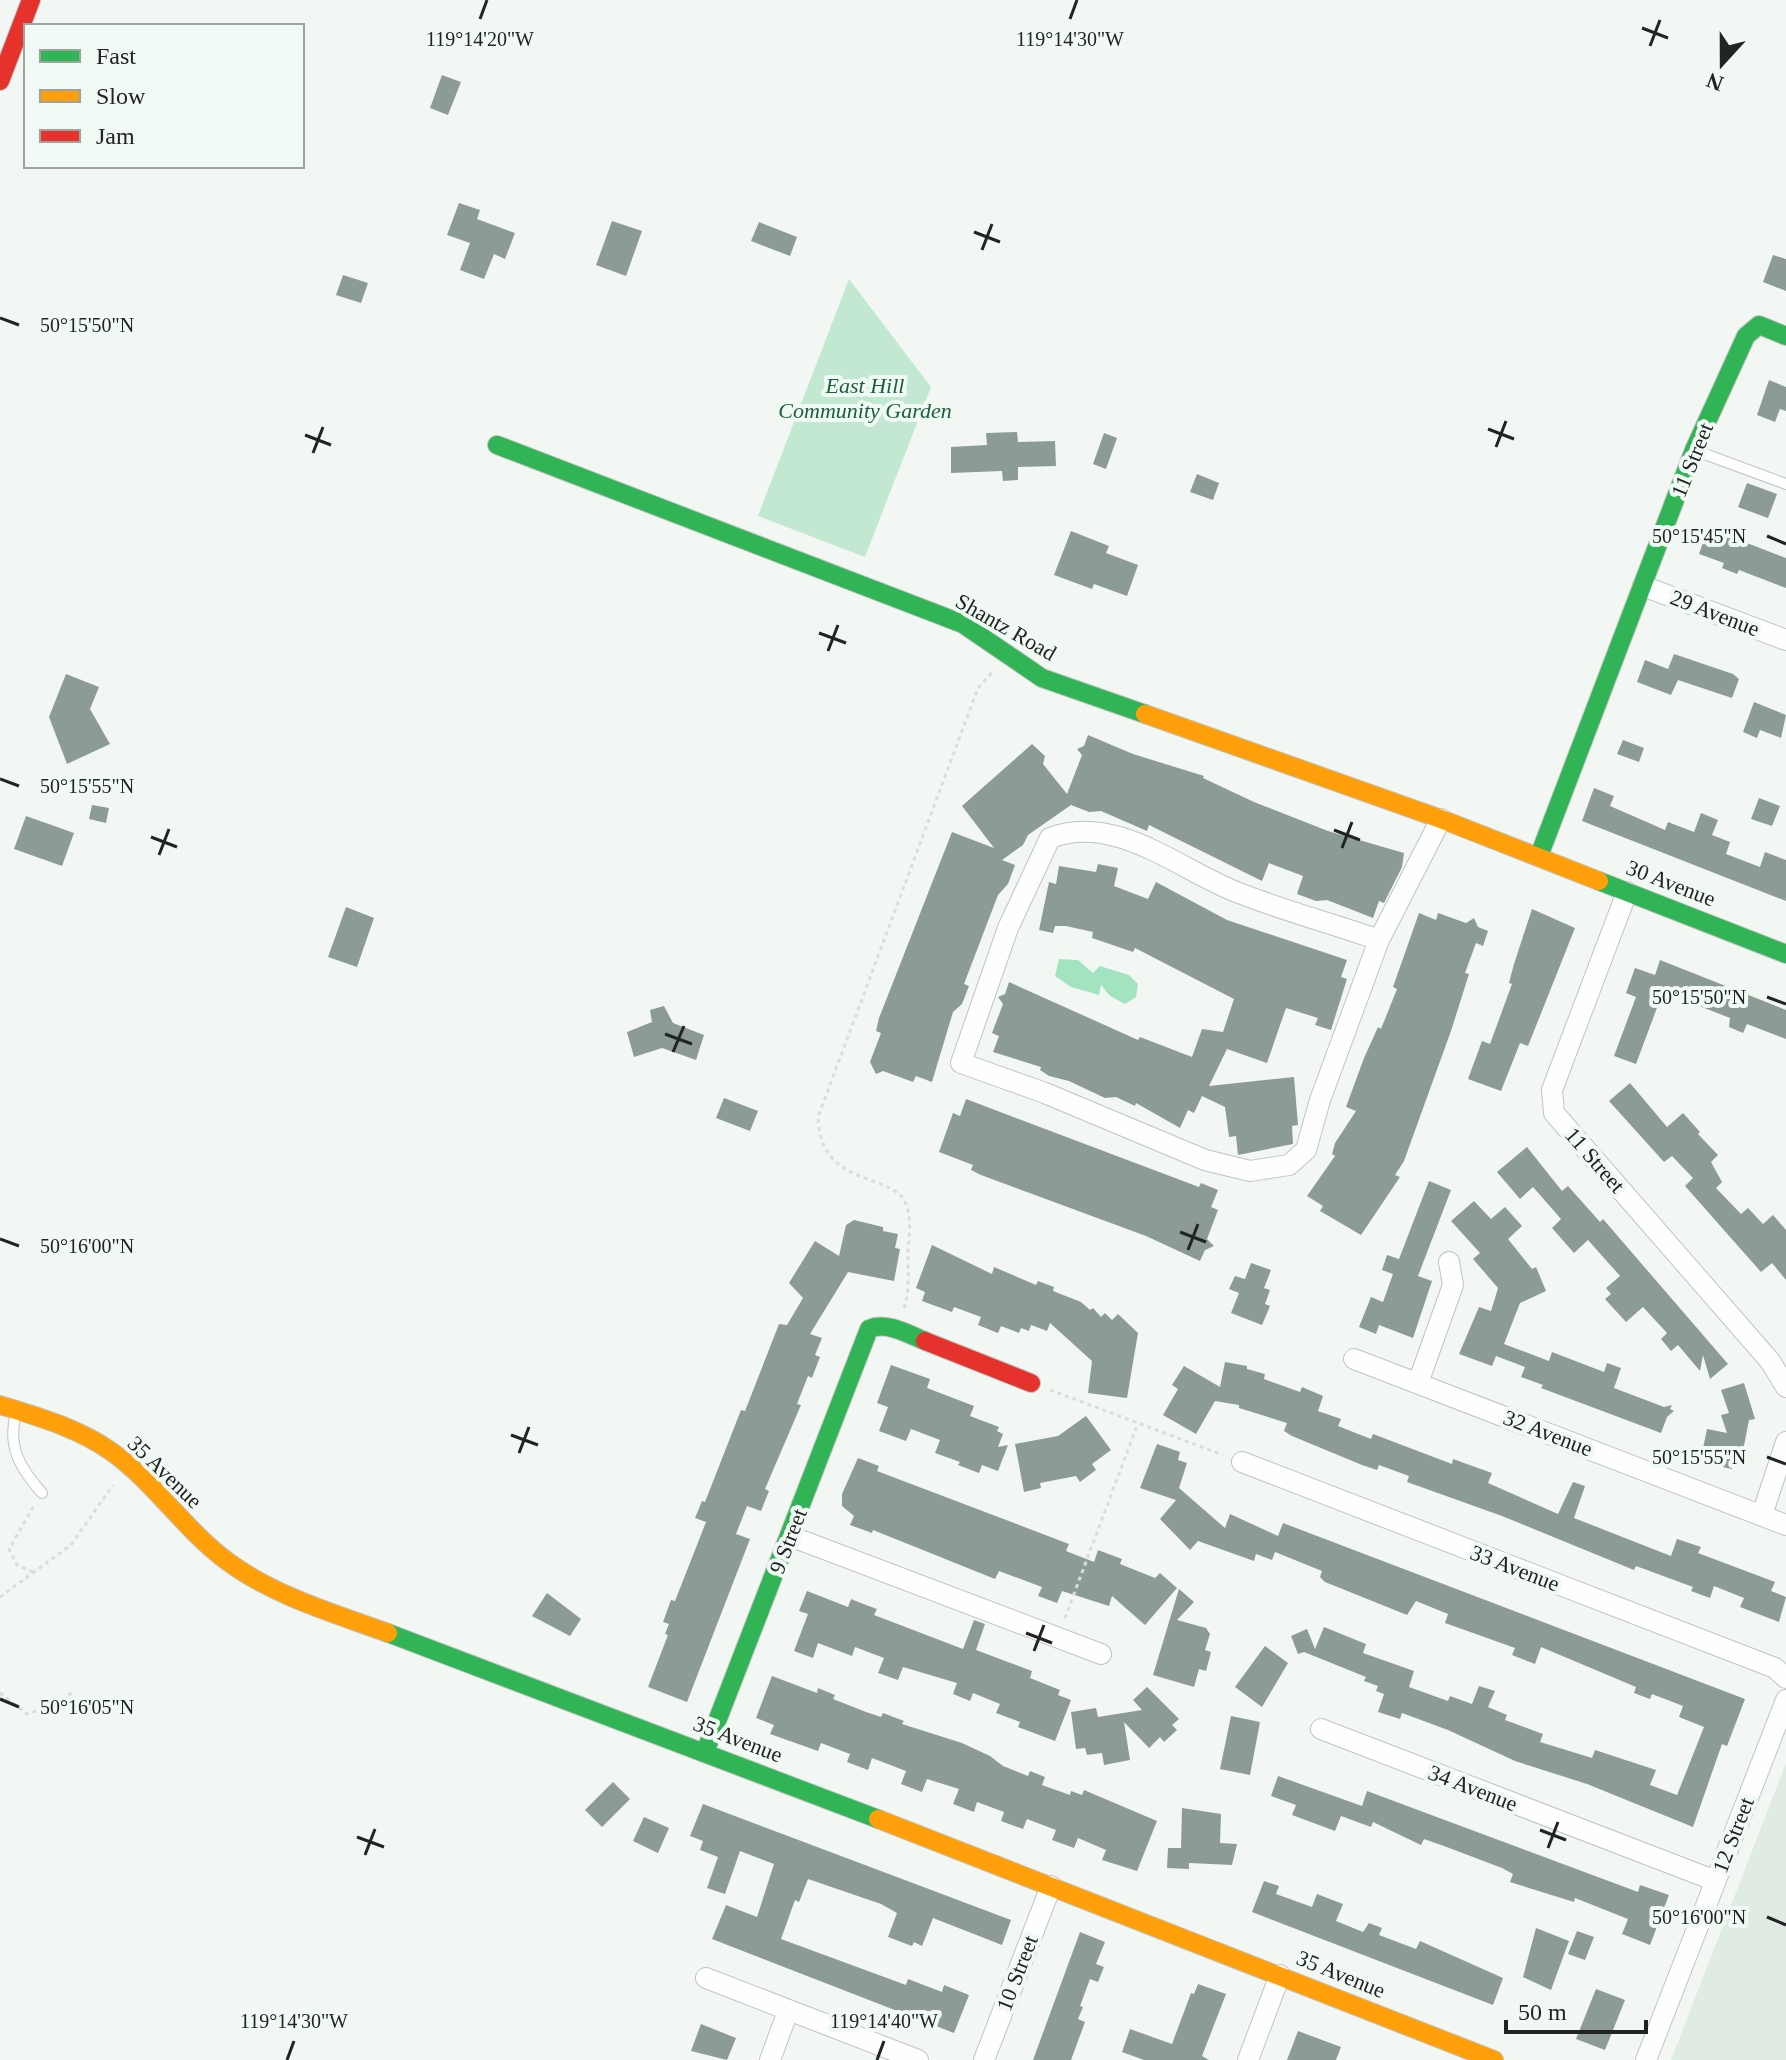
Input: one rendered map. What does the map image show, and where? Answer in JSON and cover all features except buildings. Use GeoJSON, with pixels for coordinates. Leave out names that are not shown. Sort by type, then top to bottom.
{"type":"FeatureCollection","features":[{"type":"Feature","properties":{"kind":"street"},"geometry":{"type":"LineString","coordinates":[[0,81],[31,0]]}},
{"type":"Feature","properties":{"kind":"street","name":"11 Street"},"geometry":{"type":"LineString","coordinates":[[1539,856],[1694,450],[1746,336],[1759,325],[1786,336]]}},
{"type":"Feature","properties":{"kind":"street","name":"Shantz Road"},"geometry":{"type":"LineString","coordinates":[[497,445],[963,624],[1042,678],[1539,856]]}},
{"type":"Feature","properties":{"kind":"street","name":"29 Avenue"},"geometry":{"type":"LineString","coordinates":[[1643,586],[1786,640]]}},
{"type":"Feature","properties":{"kind":"street"},"geometry":{"type":"LineString","coordinates":[[1379,940],[1228,889],[1152,849],[1093,833],[1063,833],[1050,838],[1020,900],[972,1024],[961,1063],[1045,1093],[1205,1160],[1250,1171],[1273,1170],[1299,1159],[1306,1150],[1320,1100],[1379,940],[1393,909],[1414,877],[1441,819]]}},
{"type":"Feature","properties":{"kind":"street","name":"30 Avenue"},"geometry":{"type":"LineString","coordinates":[[1539,856],[1786,954]]}},
{"type":"Feature","properties":{"kind":"street","name":"11 Street"},"geometry":{"type":"LineString","coordinates":[[1627,892],[1552,1090],[1554,1113],[1770,1361],[1786,1387]]}},
{"type":"Feature","properties":{"kind":"street"},"geometry":{"type":"LineString","coordinates":[[1418,1383],[1453,1285],[1449,1262]]}},
{"type":"Feature","properties":{"kind":"street","name":"9 Street"},"geometry":{"type":"LineString","coordinates":[[705,1752],[869,1329],[895,1329]]}},
{"type":"Feature","properties":{"kind":"street"},"geometry":{"type":"LineString","coordinates":[[895,1329],[1031,1383]]}},
{"type":"Feature","properties":{"kind":"street","name":"32 Avenue"},"geometry":{"type":"LineString","coordinates":[[1354,1359],[1786,1525]]}},
{"type":"Feature","properties":{"kind":"street","name":"35 Avenue"},"geometry":{"type":"LineString","coordinates":[[8,1407],[66,1426],[127,1465],[206,1545],[271,1587],[705,1752],[1494,2060]]}},
{"type":"Feature","properties":{"kind":"street"},"geometry":{"type":"LineString","coordinates":[[1762,1515],[1786,1442]]}},
{"type":"Feature","properties":{"kind":"street","name":"33 Avenue"},"geometry":{"type":"LineString","coordinates":[[1242,1462],[1775,1668],[1786,1678]]}},
{"type":"Feature","properties":{"kind":"street"},"geometry":{"type":"LineString","coordinates":[[790,1536],[1101,1654]]}},
{"type":"Feature","properties":{"kind":"street","name":"12 Street"},"geometry":{"type":"LineString","coordinates":[[1646,2060],[1786,1700]]}},
{"type":"Feature","properties":{"kind":"street","name":"34 Avenue"},"geometry":{"type":"LineString","coordinates":[[1321,1729],[1716,1881]]}},
{"type":"Feature","properties":{"kind":"street","name":"10 Street"},"geometry":{"type":"LineString","coordinates":[[984,2060],[1051,1886]]}},
{"type":"Feature","properties":{"kind":"street"},"geometry":{"type":"LineString","coordinates":[[1248,2060],[1280,1975]]}},
{"type":"Feature","properties":{"kind":"street"},"geometry":{"type":"LineString","coordinates":[[706,1978],[918,2060]]}},
{"type":"Feature","properties":{"kind":"street"},"geometry":{"type":"LineString","coordinates":[[770,2060],[788,2011]]}},
{"type":"Feature","properties":{"kind":"lane"},"geometry":{"type":"LineString","coordinates":[[1694,450],[1786,484]]}},
{"type":"Feature","properties":{"kind":"lane"},"geometry":{"type":"LineString","coordinates":[[8,1407],[13,1449],[24,1472],[42,1493]]}},
{"type":"Feature","properties":{"kind":"path"},"geometry":{"type":"LineString","coordinates":[[895,1329],[906,1303],[907,1205],[895,1191],[869,1182],[838,1163],[818,1136],[818,1117],[978,688],[992,671],[1000,667]]}},
{"type":"Feature","properties":{"kind":"path"},"geometry":{"type":"LineString","coordinates":[[1031,1383],[1242,1462]]}},
{"type":"Feature","properties":{"kind":"path"},"geometry":{"type":"LineString","coordinates":[[1061,1628],[1138,1423]]}},
{"type":"Feature","properties":{"kind":"path"},"geometry":{"type":"LineString","coordinates":[[0,1597],[71,1545],[127,1465]]}},
{"type":"Feature","properties":{"kind":"path"},"geometry":{"type":"LineString","coordinates":[[25,1518],[9,1549],[17,1565],[33,1572]]}},
{"type":"Feature","properties":{"kind":"path"},"geometry":{"type":"LineString","coordinates":[[0,1693],[27,1714],[47,1708],[72,1693]]}},
{"type":"Feature","properties":{"kind":"shaded area"},"geometry":{"type":"Polygon","coordinates":[[[1059,959],[1078,960],[1093,973],[1100,966],[1129,975],[1138,984],[1136,997],[1125,1004],[1110,996],[1101,985],[1099,995],[1071,987],[1055,976],[1059,959]]]}},
{"type":"Feature","properties":{"kind":"shaded area"},"geometry":{"type":"Polygon","coordinates":[[[1786,1763],[1786,2060],[1671,2060],[1786,1763]]]}},
{"type":"Feature","properties":{"kind":"green space","name":"East Hill Community Garden"},"geometry":{"type":"Polygon","coordinates":[[[849,279],[931,387],[865,557],[758,516],[849,279]]]}},
{"type":"Feature","properties":{"kind":"traffic: fast"},"geometry":{"type":"LineString","coordinates":[[1539,856],[1694,450],[1746,336],[1759,325],[1786,336]]}},
{"type":"Feature","properties":{"kind":"traffic: fast"},"geometry":{"type":"LineString","coordinates":[[497,445],[963,624],[1042,678],[1145,714]]}},
{"type":"Feature","properties":{"kind":"traffic: fast"},"geometry":{"type":"LineString","coordinates":[[1599,881],[1786,954]]}},
{"type":"Feature","properties":{"kind":"traffic: fast"},"geometry":{"type":"LineString","coordinates":[[705,1752],[869,1329],[890,1327],[925,1341]]}},
{"type":"Feature","properties":{"kind":"traffic: fast"},"geometry":{"type":"LineString","coordinates":[[388,1633],[878,1819]]}},
{"type":"Feature","properties":{"kind":"traffic: slow"},"geometry":{"type":"LineString","coordinates":[[1145,714],[1441,819],[1599,881]]}},
{"type":"Feature","properties":{"kind":"traffic: slow"},"geometry":{"type":"LineString","coordinates":[[0,1405],[72,1430],[112,1452],[142,1477],[212,1549],[245,1573],[304,1603],[388,1633]]}},
{"type":"Feature","properties":{"kind":"traffic: slow"},"geometry":{"type":"LineString","coordinates":[[878,1819],[1494,2060]]}},
{"type":"Feature","properties":{"kind":"traffic: jam"},"geometry":{"type":"LineString","coordinates":[[0,81],[31,0]]}},
{"type":"Feature","properties":{"kind":"traffic: jam"},"geometry":{"type":"LineString","coordinates":[[925,1341],[1031,1383]]}}]}
